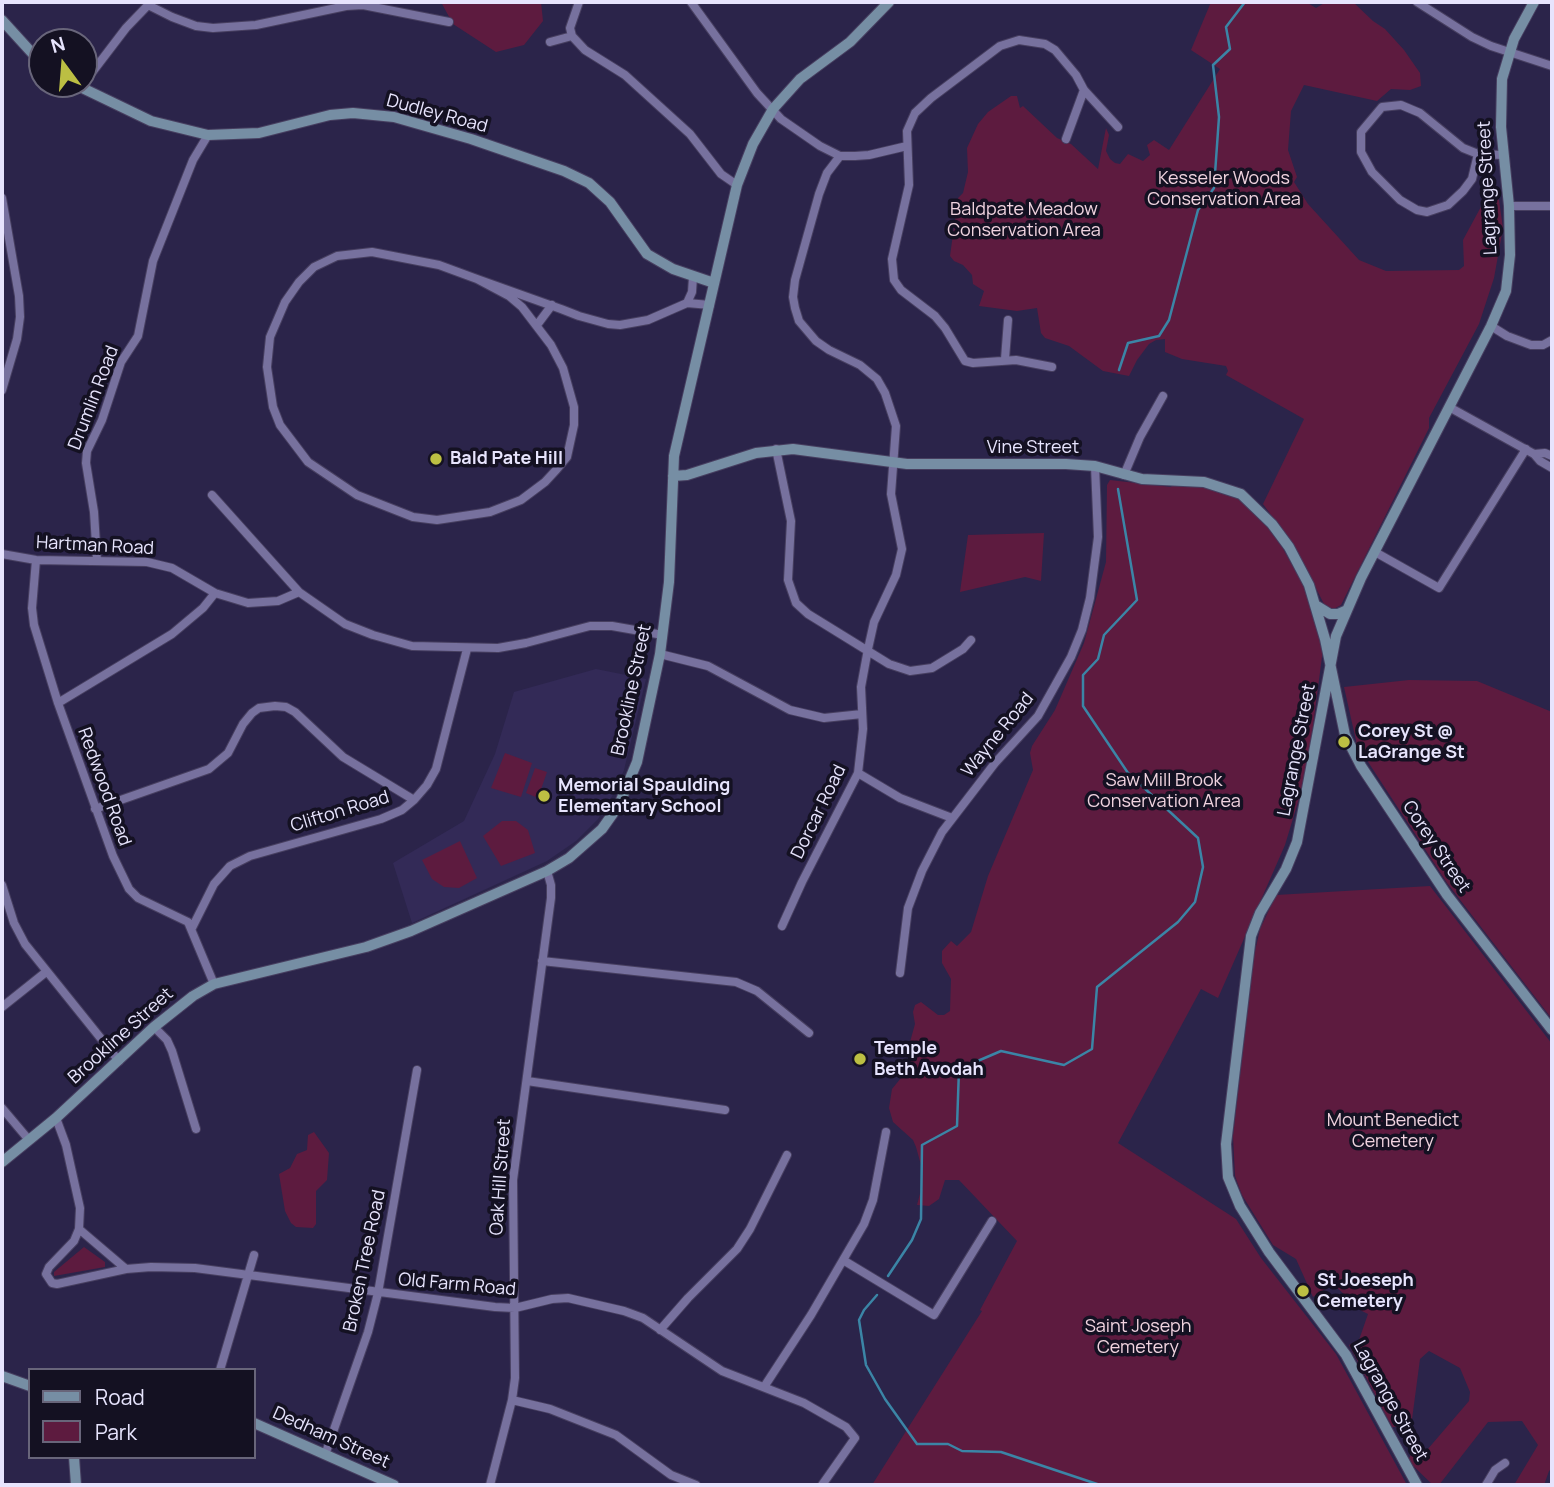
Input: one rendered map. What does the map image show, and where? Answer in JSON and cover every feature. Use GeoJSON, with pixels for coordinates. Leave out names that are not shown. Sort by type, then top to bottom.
{"type":"FeatureCollection","features":[{"type":"Feature","properties":{"kind":"main road","name":"Brookline Street"},"geometry":{"type":"LineString","coordinates":[[2,1162],[56,1118],[178,1006],[214,984],[388,940],[547,871],[569,858],[602,829],[619,805],[637,762],[660,654],[669,582],[673,476],[685,408],[737,186],[753,144],[772,109],[800,79],[850,42],[889,2]]}},
{"type":"Feature","properties":{"kind":"main road","name":"Lagrange Street"},"geometry":{"type":"LineString","coordinates":[[1417,1485],[1346,1354],[1269,1252],[1245,1215],[1233,1192],[1226,1166],[1226,1139],[1251,936],[1260,913],[1295,848],[1337,633],[1506,291],[1509,275],[1508,206],[1503,155],[1502,79],[1521,22],[1534,2]]}},
{"type":"Feature","properties":{"kind":"main road"},"geometry":{"type":"LineString","coordinates":[[2,20],[28,49]]}},
{"type":"Feature","properties":{"kind":"main road","name":"Dudley Road"},"geometry":{"type":"LineString","coordinates":[[98,94],[151,121],[208,135],[259,133],[330,115],[353,113],[394,117],[439,129],[578,177],[600,191],[610,202],[647,254],[657,261],[714,283]]}},
{"type":"Feature","properties":{"kind":"main road","name":"Vine Street"},"geometry":{"type":"LineString","coordinates":[[673,476],[687,475],[776,449],[941,466],[1095,466],[1142,479],[1204,482],[1241,494],[1272,524],[1289,547],[1317,606],[1331,663]]}},
{"type":"Feature","properties":{"kind":"main road"},"geometry":{"type":"LineString","coordinates":[[1317,606],[1330,614],[1347,610]]}},
{"type":"Feature","properties":{"kind":"main road","name":"Corey Street"},"geometry":{"type":"LineString","coordinates":[[1331,663],[1347,741],[1360,766],[1438,883],[1552,1030]]}},
{"type":"Feature","properties":{"kind":"main road"},"geometry":{"type":"LineString","coordinates":[[1321,719],[1331,713],[1342,719]]}},
{"type":"Feature","properties":{"kind":"main road"},"geometry":{"type":"LineString","coordinates":[[2,1376],[28,1385]]}},
{"type":"Feature","properties":{"kind":"main road","name":"Dedham Street"},"geometry":{"type":"LineString","coordinates":[[256,1424],[394,1485]]}},
{"type":"Feature","properties":{"kind":"main road"},"geometry":{"type":"LineString","coordinates":[[74,1459],[76,1485]]}},
{"type":"Feature","properties":{"kind":"street"},"geometry":{"type":"LineString","coordinates":[[406,13],[409,2]]}},
{"type":"Feature","properties":{"kind":"street"},"geometry":{"type":"LineString","coordinates":[[579,2],[570,28],[572,36],[585,50],[625,75],[646,94],[690,134],[722,174],[737,186]]}},
{"type":"Feature","properties":{"kind":"street"},"geometry":{"type":"LineString","coordinates":[[691,2],[757,93],[781,119],[810,139],[840,156],[869,155],[907,146]]}},
{"type":"Feature","properties":{"kind":"street"},"geometry":{"type":"LineString","coordinates":[[1417,2],[1472,37],[1552,66]]}},
{"type":"Feature","properties":{"kind":"street"},"geometry":{"type":"LineString","coordinates":[[98,63],[149,3],[172,17],[213,28],[256,25],[346,6],[363,5],[449,22]]}},
{"type":"Feature","properties":{"kind":"street"},"geometry":{"type":"LineString","coordinates":[[550,42],[572,36]]}},
{"type":"Feature","properties":{"kind":"street"},"geometry":{"type":"LineString","coordinates":[[1052,367],[1005,359],[973,363],[965,361],[946,328],[894,281],[892,259],[909,177],[907,131],[915,113],[988,54],[1010,41],[1033,41],[1055,50],[1076,75],[1084,90],[1118,127]]}},
{"type":"Feature","properties":{"kind":"street"},"geometry":{"type":"LineString","coordinates":[[1066,139],[1084,90]]}},
{"type":"Feature","properties":{"kind":"street"},"geometry":{"type":"LineString","coordinates":[[1478,154],[1472,179],[1463,191],[1448,205],[1427,212],[1400,200],[1372,172],[1361,152],[1361,132],[1382,107],[1401,105],[1420,113],[1463,148],[1478,154],[1503,155]]}},
{"type":"Feature","properties":{"kind":"street","name":"Drumlin Road"},"geometry":{"type":"LineString","coordinates":[[97,561],[87,451],[102,420],[121,362],[138,335],[153,261],[193,160],[208,135]]}},
{"type":"Feature","properties":{"kind":"street","name":"Dorcar Road"},"geometry":{"type":"LineString","coordinates":[[782,926],[802,881],[859,772],[862,748],[862,687],[868,649],[874,622],[901,559],[902,549],[891,494],[892,463],[896,446],[896,426],[892,410],[877,379],[860,365],[816,341],[799,321],[795,307],[795,280],[815,206],[827,173],[840,156]]}},
{"type":"Feature","properties":{"kind":"street"},"geometry":{"type":"LineString","coordinates":[[2,198],[19,296],[20,317],[17,339],[2,390]]}},
{"type":"Feature","properties":{"kind":"street"},"geometry":{"type":"LineString","coordinates":[[1508,206],[1552,206]]}},
{"type":"Feature","properties":{"kind":"street"},"geometry":{"type":"LineString","coordinates":[[477,279],[509,296],[537,325],[563,368],[572,398],[575,425],[567,457],[545,482],[521,500],[491,512],[437,520],[413,517],[357,495],[308,462],[280,425],[273,407],[268,375],[270,337],[285,302],[299,282],[314,267],[337,256],[357,252],[404,257],[439,265],[586,318],[620,325],[648,320],[687,303],[710,306]]}},
{"type":"Feature","properties":{"kind":"street"},"geometry":{"type":"LineString","coordinates":[[687,303],[692,292],[693,276]]}},
{"type":"Feature","properties":{"kind":"street"},"geometry":{"type":"LineString","coordinates":[[537,325],[552,306]]}},
{"type":"Feature","properties":{"kind":"street"},"geometry":{"type":"LineString","coordinates":[[1005,359],[1008,320]]}},
{"type":"Feature","properties":{"kind":"street"},"geometry":{"type":"LineString","coordinates":[[1491,326],[1507,336],[1531,345],[1543,345],[1552,340]]}},
{"type":"Feature","properties":{"kind":"street"},"geometry":{"type":"LineString","coordinates":[[1124,475],[1140,437],[1163,396]]}},
{"type":"Feature","properties":{"kind":"street"},"geometry":{"type":"LineString","coordinates":[[1449,407],[1530,451],[1552,468]]}},
{"type":"Feature","properties":{"kind":"street"},"geometry":{"type":"LineString","coordinates":[[776,449],[791,521],[788,569],[790,591],[796,603],[808,614],[889,664],[910,671],[922,671],[948,660],[971,640]]}},
{"type":"Feature","properties":{"kind":"street"},"geometry":{"type":"LineString","coordinates":[[1530,451],[1552,456]]}},
{"type":"Feature","properties":{"kind":"street"},"geometry":{"type":"LineString","coordinates":[[1375,552],[1439,588],[1530,451]]}},
{"type":"Feature","properties":{"kind":"street","name":"Wayne Road"},"geometry":{"type":"LineString","coordinates":[[900,973],[908,908],[922,871],[952,818],[995,762],[1038,716],[1072,657],[1082,630],[1096,565],[1099,510],[1095,466]]}},
{"type":"Feature","properties":{"kind":"street"},"geometry":{"type":"LineString","coordinates":[[212,495],[299,593],[345,624],[373,635],[412,646],[467,649],[498,648],[526,643],[590,626],[612,626],[663,635]]}},
{"type":"Feature","properties":{"kind":"street","name":"Hartman Road"},"geometry":{"type":"LineString","coordinates":[[2,554],[36,560],[147,562],[172,568],[215,593],[248,603],[266,603],[290,598],[299,593]]}},
{"type":"Feature","properties":{"kind":"street","name":"Redwood Road"},"geometry":{"type":"LineString","coordinates":[[36,560],[32,608],[34,625],[58,703],[113,856],[129,889],[138,898],[182,918],[192,928]]}},
{"type":"Feature","properties":{"kind":"street"},"geometry":{"type":"LineString","coordinates":[[58,703],[172,634],[203,608],[215,593]]}},
{"type":"Feature","properties":{"kind":"street","name":"Clifton Road"},"geometry":{"type":"LineString","coordinates":[[192,928],[214,884],[230,866],[250,856],[381,819],[402,810],[415,800],[436,769],[467,649]]}},
{"type":"Feature","properties":{"kind":"street"},"geometry":{"type":"LineString","coordinates":[[660,654],[708,666],[766,699],[799,712],[824,718],[862,714]]}},
{"type":"Feature","properties":{"kind":"street"},"geometry":{"type":"LineString","coordinates":[[95,809],[209,769],[228,753],[252,713],[268,706],[286,707],[295,712],[343,757],[415,800]]}},
{"type":"Feature","properties":{"kind":"street"},"geometry":{"type":"LineString","coordinates":[[859,772],[900,797],[952,818]]}},
{"type":"Feature","properties":{"kind":"street","name":"Oak Hill Street"},"geometry":{"type":"LineString","coordinates":[[490,1485],[512,1399],[516,1362],[513,1180],[551,885],[547,871]]}},
{"type":"Feature","properties":{"kind":"street"},"geometry":{"type":"LineString","coordinates":[[2,886],[19,933],[46,972],[119,1061]]}},
{"type":"Feature","properties":{"kind":"street"},"geometry":{"type":"LineString","coordinates":[[192,928],[214,984]]}},
{"type":"Feature","properties":{"kind":"street"},"geometry":{"type":"LineString","coordinates":[[542,961],[736,982],[757,991],[809,1033]]}},
{"type":"Feature","properties":{"kind":"street"},"geometry":{"type":"LineString","coordinates":[[2,1007],[46,972]]}},
{"type":"Feature","properties":{"kind":"street"},"geometry":{"type":"LineString","coordinates":[[154,1027],[167,1040],[176,1059],[196,1129]]}},
{"type":"Feature","properties":{"kind":"street","name":"Broken Tree Road"},"geometry":{"type":"LineString","coordinates":[[325,1455],[368,1332],[378,1293],[417,1070]]}},
{"type":"Feature","properties":{"kind":"street"},"geometry":{"type":"LineString","coordinates":[[527,1081],[725,1110]]}},
{"type":"Feature","properties":{"kind":"street"},"geometry":{"type":"LineString","coordinates":[[2,1108],[29,1140]]}},
{"type":"Feature","properties":{"kind":"street"},"geometry":{"type":"LineString","coordinates":[[56,1118],[80,1208],[79,1229],[126,1269]]}},
{"type":"Feature","properties":{"kind":"street"},"geometry":{"type":"LineString","coordinates":[[764,1387],[864,1224],[873,1200],[886,1132]]}},
{"type":"Feature","properties":{"kind":"street"},"geometry":{"type":"LineString","coordinates":[[660,1330],[737,1249],[787,1155]]}},
{"type":"Feature","properties":{"kind":"street"},"geometry":{"type":"LineString","coordinates":[[843,1260],[933,1315],[992,1221]]}},
{"type":"Feature","properties":{"kind":"street","name":"Old Farm Road"},"geometry":{"type":"LineString","coordinates":[[79,1229],[74,1241],[49,1267],[46,1274],[51,1283],[126,1269],[195,1268],[378,1293],[515,1308],[568,1298],[624,1311],[643,1318],[722,1371],[804,1403],[846,1427],[855,1438],[822,1485]]}},
{"type":"Feature","properties":{"kind":"street"},"geometry":{"type":"LineString","coordinates":[[221,1368],[254,1255]]}},
{"type":"Feature","properties":{"kind":"street"},"geometry":{"type":"LineString","coordinates":[[512,1399],[550,1409],[616,1435],[671,1475],[696,1485]]}},
{"type":"Feature","properties":{"kind":"street"},"geometry":{"type":"LineString","coordinates":[[1486,1485],[1495,1470],[1505,1462]]}},
{"type":"Feature","properties":{"kind":"shaded area","name":"Memorial Spaulding Elementary School"},"geometry":{"type":"Polygon","coordinates":[[[596,669],[646,679],[624,770],[598,819],[576,841],[547,861],[412,923],[393,863],[464,821],[495,754],[514,692],[596,669]]]}},
{"type":"Feature","properties":{"kind":"green space"},"geometry":{"type":"Polygon","coordinates":[[[441,2],[541,2],[543,21],[524,45],[496,52],[453,24],[441,2]]]}},
{"type":"Feature","properties":{"kind":"green space"},"geometry":{"type":"Polygon","coordinates":[[[1211,2],[1306,2],[1316,8],[1326,2],[1353,2],[1385,29],[1420,73],[1421,86],[1410,90],[1391,89],[1377,101],[1304,85],[1291,111],[1288,150],[1297,177],[1294,182],[1308,204],[1359,260],[1386,271],[1459,270],[1464,266],[1463,240],[1483,203],[1494,196],[1499,200],[1503,228],[1494,278],[1479,324],[1429,418],[1429,428],[1341,605],[1332,610],[1324,604],[1297,551],[1263,504],[1304,419],[1226,375],[1226,366],[1182,359],[1165,352],[1165,339],[1149,344],[1129,376],[1103,371],[1069,346],[1045,338],[1041,333],[1037,308],[1017,311],[979,306],[984,291],[973,284],[972,275],[963,265],[950,256],[958,198],[963,193],[968,172],[967,148],[978,124],[988,112],[1011,96],[1017,96],[1020,108],[1023,106],[1057,138],[1071,144],[1098,169],[1106,128],[1109,135],[1106,151],[1115,163],[1120,164],[1128,154],[1143,161],[1150,155],[1147,145],[1154,140],[1169,150],[1220,69],[1191,50],[1211,2]]]}},
{"type":"Feature","properties":{"kind":"green space"},"geometry":{"type":"Polygon","coordinates":[[[1110,480],[1171,487],[1173,484],[1207,487],[1233,494],[1258,514],[1282,547],[1326,626],[1307,772],[1285,845],[1218,998],[1201,989],[1118,1143],[1236,1219],[1261,1258],[1336,1354],[1407,1485],[872,1485],[982,1311],[980,1310],[1017,1241],[959,1180],[945,1180],[939,1199],[929,1206],[917,1205],[921,1190],[921,1165],[916,1147],[913,1140],[893,1122],[889,1108],[892,1089],[910,1067],[915,1005],[921,1002],[938,1015],[950,1011],[951,979],[942,963],[942,951],[951,941],[957,946],[971,932],[988,876],[1033,770],[1030,753],[1032,746],[1055,710],[1084,643],[1106,562],[1107,485],[1110,480]]]}},
{"type":"Feature","properties":{"kind":"green space"},"geometry":{"type":"Polygon","coordinates":[[[1044,533],[1041,581],[1025,577],[960,592],[968,535],[1044,533]]]}},
{"type":"Feature","properties":{"kind":"green space"},"geometry":{"type":"Polygon","coordinates":[[[1409,680],[1477,681],[1552,712],[1552,1019],[1447,883],[1357,745],[1344,687],[1409,680]]]}},
{"type":"Feature","properties":{"kind":"green space"},"geometry":{"type":"Polygon","coordinates":[[[505,753],[532,763],[521,797],[491,788],[505,753]]]}},
{"type":"Feature","properties":{"kind":"green space"},"geometry":{"type":"Polygon","coordinates":[[[535,768],[547,772],[538,798],[526,793],[535,768]]]}},
{"type":"Feature","properties":{"kind":"green space"},"geometry":{"type":"Polygon","coordinates":[[[502,821],[516,821],[528,830],[535,853],[501,866],[483,836],[502,821]]]}},
{"type":"Feature","properties":{"kind":"green space"},"geometry":{"type":"Polygon","coordinates":[[[460,841],[477,878],[459,888],[444,887],[432,879],[422,860],[460,841]]]}},
{"type":"Feature","properties":{"kind":"green space","name":"Mount Benedict Cemetery"},"geometry":{"type":"Polygon","coordinates":[[[1430,886],[1552,1044],[1552,1468],[1544,1485],[1514,1485],[1538,1445],[1522,1421],[1488,1422],[1439,1485],[1433,1485],[1408,1461],[1412,1452],[1421,1457],[1469,1401],[1470,1392],[1460,1368],[1429,1351],[1420,1359],[1411,1427],[1392,1427],[1349,1345],[1359,1340],[1368,1314],[1333,1284],[1313,1297],[1296,1259],[1273,1245],[1242,1195],[1235,1176],[1233,1136],[1254,956],[1260,929],[1276,895],[1430,886]]]}},
{"type":"Feature","properties":{"kind":"green space"},"geometry":{"type":"Polygon","coordinates":[[[314,1132],[329,1153],[327,1180],[316,1191],[316,1224],[313,1228],[296,1227],[285,1211],[279,1174],[290,1168],[297,1154],[307,1150],[308,1135],[314,1132]]]}},
{"type":"Feature","properties":{"kind":"green space"},"geometry":{"type":"Polygon","coordinates":[[[84,1247],[105,1262],[105,1267],[54,1276],[54,1272],[84,1247]]]}},
{"type":"Feature","properties":{"kind":"waterway"},"geometry":{"type":"LineString","coordinates":[[1119,370],[1128,343],[1159,336],[1169,320],[1198,210],[1214,188],[1219,117],[1213,65],[1230,49],[1226,27],[1245,2]]}},
{"type":"Feature","properties":{"kind":"waterway"},"geometry":{"type":"LineString","coordinates":[[888,1276],[912,1240],[921,1219],[922,1145],[957,1126],[959,1069],[1001,1051],[1064,1065],[1092,1049],[1097,987],[1178,922],[1195,902],[1203,867],[1198,838],[1128,773],[1083,706],[1083,675],[1098,659],[1104,635],[1137,600],[1118,489]]}},
{"type":"Feature","properties":{"kind":"waterway"},"geometry":{"type":"LineString","coordinates":[[877,1295],[859,1320],[866,1365],[885,1399],[917,1444],[948,1444],[962,1451],[1001,1452],[1100,1485]]}},
{"type":"Feature","properties":{"kind":"place","name":"Bald Pate Hill"},"geometry":{"type":"Point","coordinates":[436,459]}},
{"type":"Feature","properties":{"kind":"place","name":"Corey St @ LaGrange St"},"geometry":{"type":"Point","coordinates":[1344,742]}},
{"type":"Feature","properties":{"kind":"place","name":"Memorial Spaulding Elementary School"},"geometry":{"type":"Point","coordinates":[544,796]}},
{"type":"Feature","properties":{"kind":"place","name":"Temple Beth Avodah"},"geometry":{"type":"Point","coordinates":[860,1059]}},
{"type":"Feature","properties":{"kind":"place","name":"St Joeseph Cemetery"},"geometry":{"type":"Point","coordinates":[1303,1291]}},
{"type":"Feature","properties":{"kind":"park label","name":"Kesseler Woods Conservation Area"},"geometry":{"type":"Point","coordinates":[1224,189]}},
{"type":"Feature","properties":{"kind":"park label","name":"Baldpate Meadow Conservation Area"},"geometry":{"type":"Point","coordinates":[1024,220]}},
{"type":"Feature","properties":{"kind":"park label","name":"Saw Mill Brook Conservation Area"},"geometry":{"type":"Point","coordinates":[1164,791]}},
{"type":"Feature","properties":{"kind":"park label","name":"Saint Joseph Cemetery"},"geometry":{"type":"Point","coordinates":[1138,1337]}}]}
